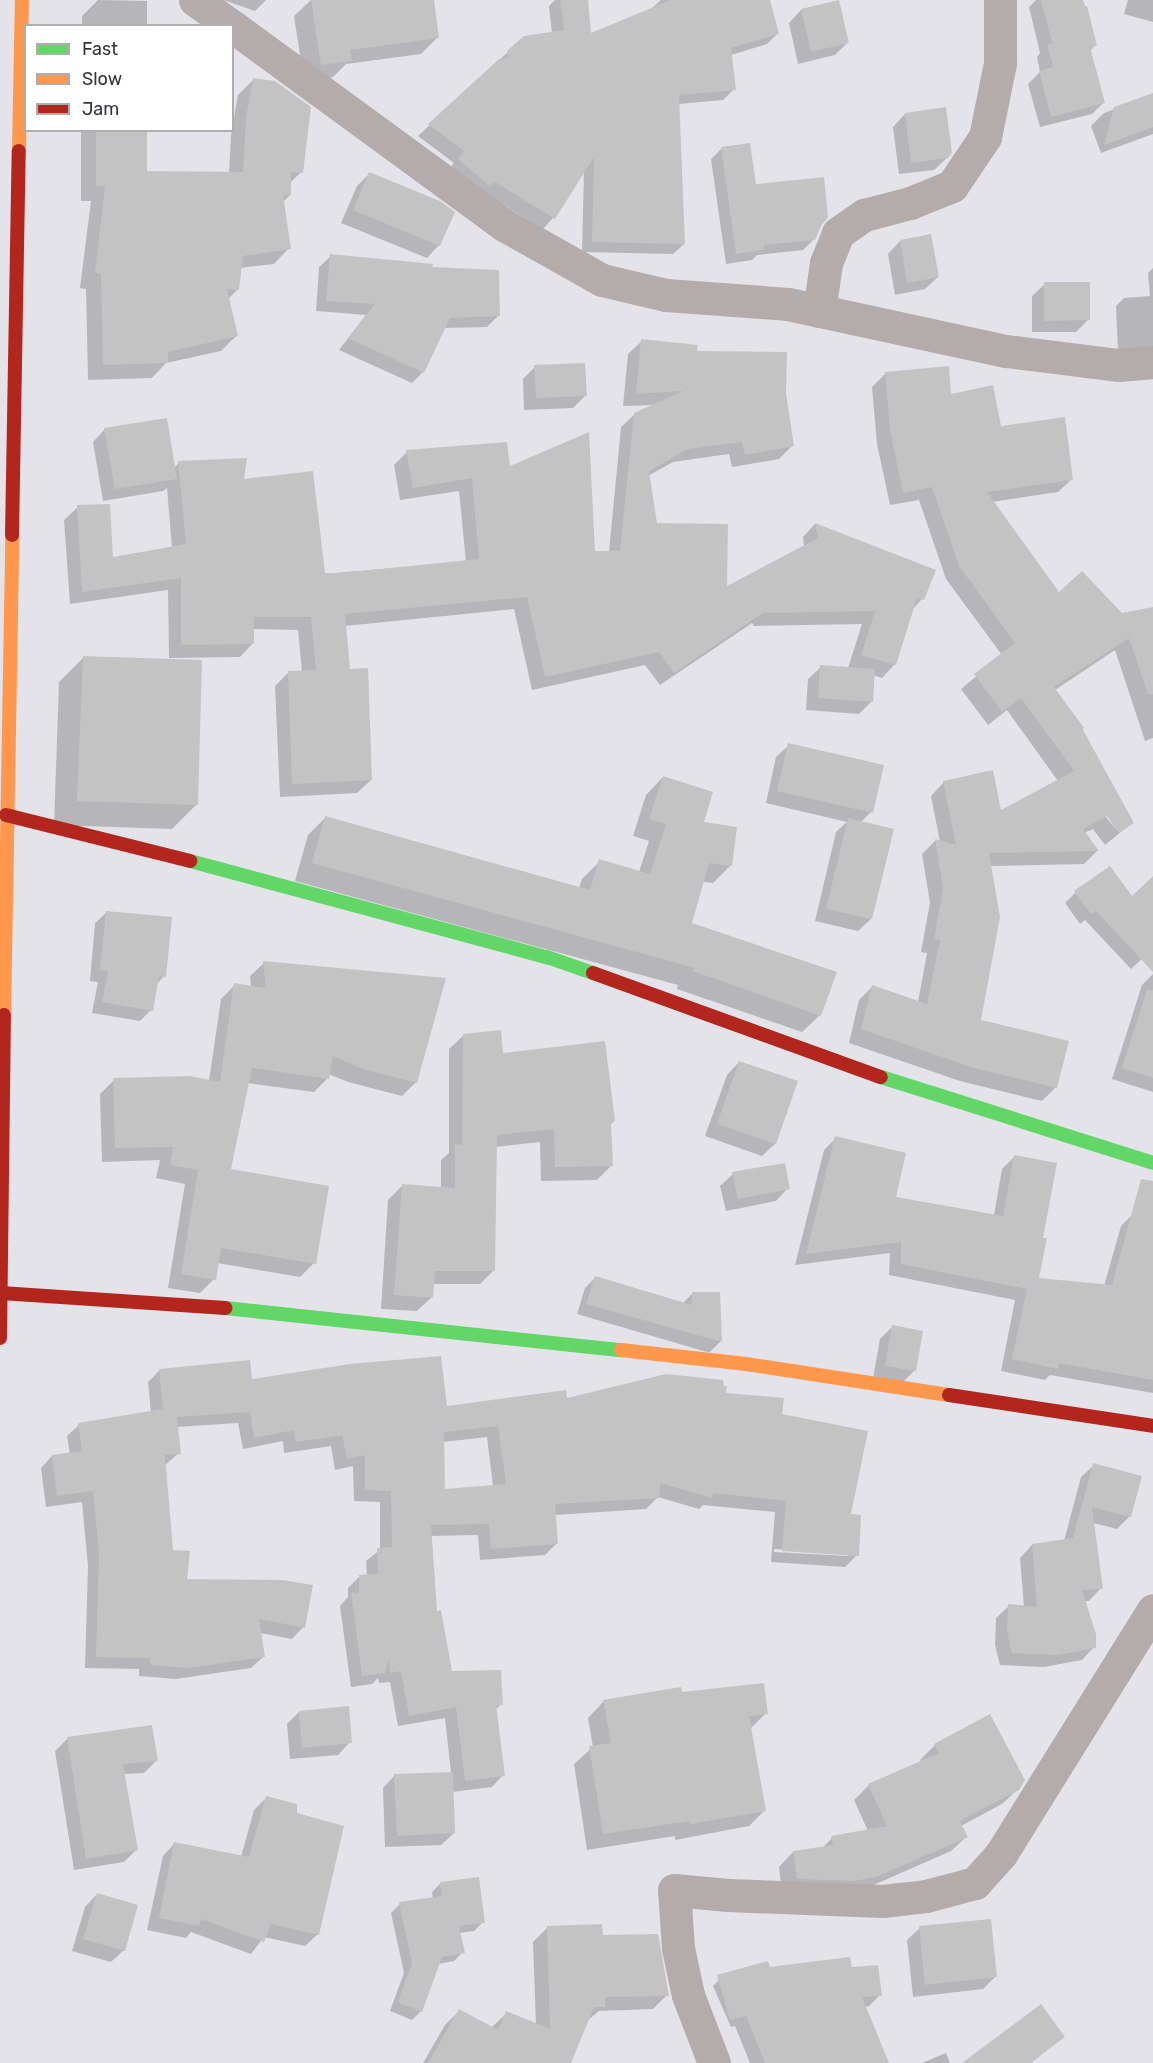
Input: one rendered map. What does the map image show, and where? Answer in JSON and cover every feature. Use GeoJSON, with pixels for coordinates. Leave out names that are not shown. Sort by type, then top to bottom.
{"type":"FeatureCollection","features":[{"type":"Feature","properties":{"kind":"street"},"geometry":{"type":"LineString","coordinates":[[12,0],[15,426]]}},
{"type":"Feature","properties":{"kind":"street"},"geometry":{"type":"LineString","coordinates":[[0,1338],[6,815],[4,749],[15,426],[22,0]]}},
{"type":"Feature","properties":{"kind":"street"},"geometry":{"type":"LineString","coordinates":[[195,0],[229,24]]}},
{"type":"Feature","properties":{"kind":"street"},"geometry":{"type":"LineString","coordinates":[[819,311],[826,263],[838,233],[864,214],[910,203],[952,186],[986,137],[1000,63],[1000,0]]}},
{"type":"Feature","properties":{"kind":"street"},"geometry":{"type":"LineString","coordinates":[[234,27],[504,225],[602,280],[666,295],[788,304],[1006,351],[1119,365],[1153,362]]}},
{"type":"Feature","properties":{"kind":"street"},"geometry":{"type":"LineString","coordinates":[[6,815],[298,888],[548,957],[931,1095],[1153,1163]]}},
{"type":"Feature","properties":{"kind":"street"},"geometry":{"type":"LineString","coordinates":[[1,1293],[258,1310],[746,1364],[1153,1426]]}},
{"type":"Feature","properties":{"kind":"street"},"geometry":{"type":"LineString","coordinates":[[714,2063],[688,1995],[678,1948],[674,1890],[728,1895],[882,1901],[926,1896],[975,1883],[1001,1854],[1153,1610]]}},
{"type":"Feature","properties":{"kind":"building"},"geometry":{"type":"Polygon","coordinates":[[[311,0],[434,0],[439,38],[350,50],[352,61],[321,65],[311,0]]]}},
{"type":"Feature","properties":{"kind":"building"},"geometry":{"type":"Polygon","coordinates":[[[560,0],[588,0],[591,33],[671,0],[770,0],[779,34],[731,48],[736,90],[679,95],[685,244],[592,242],[594,157],[555,219],[494,181],[490,186],[458,159],[464,151],[428,124],[499,59],[509,58],[507,51],[524,36],[564,30],[560,0]]]}},
{"type":"Feature","properties":{"kind":"building"},"geometry":{"type":"Polygon","coordinates":[[[839,0],[849,43],[811,52],[801,9],[839,0]]]}},
{"type":"Feature","properties":{"kind":"building"},"geometry":{"type":"Polygon","coordinates":[[[1041,0],[1083,0],[1087,6],[1097,46],[1090,47],[1105,103],[1051,117],[1039,71],[1053,67],[1047,44],[1052,43],[1041,0]]]}},
{"type":"Feature","properties":{"kind":"building"},"geometry":{"type":"Polygon","coordinates":[[[253,78],[275,81],[311,107],[303,173],[291,172],[291,195],[283,195],[291,249],[243,256],[239,290],[227,289],[238,336],[168,352],[168,363],[103,365],[101,274],[95,273],[105,186],[96,186],[96,132],[147,132],[147,171],[243,172],[246,118],[253,78]]]}},
{"type":"Feature","properties":{"kind":"building"},"geometry":{"type":"Polygon","coordinates":[[[1153,93],[1153,127],[1104,145],[1114,107],[1153,93]]]}},
{"type":"Feature","properties":{"kind":"building"},"geometry":{"type":"Polygon","coordinates":[[[946,107],[952,153],[948,158],[911,163],[905,113],[946,107]]]}},
{"type":"Feature","properties":{"kind":"building"},"geometry":{"type":"Polygon","coordinates":[[[750,143],[756,184],[824,177],[828,217],[815,240],[764,245],[764,250],[736,254],[721,147],[750,143]]]}},
{"type":"Feature","properties":{"kind":"building"},"geometry":{"type":"Polygon","coordinates":[[[369,172],[440,201],[455,212],[440,246],[353,210],[369,172]]]}},
{"type":"Feature","properties":{"kind":"building"},"geometry":{"type":"Polygon","coordinates":[[[931,234],[939,277],[907,283],[900,240],[931,234]]]}},
{"type":"Feature","properties":{"kind":"building"},"geometry":{"type":"Polygon","coordinates":[[[330,254],[433,264],[432,267],[499,270],[500,316],[450,318],[424,373],[348,338],[375,304],[326,301],[330,254]]]}},
{"type":"Feature","properties":{"kind":"building"},"geometry":{"type":"Polygon","coordinates":[[[1044,282],[1090,282],[1090,320],[1044,321],[1044,282]]]}},
{"type":"Feature","properties":{"kind":"building"},"geometry":{"type":"Polygon","coordinates":[[[641,339],[698,345],[697,351],[787,352],[786,393],[794,446],[745,455],[742,442],[688,449],[649,471],[657,523],[728,524],[727,586],[818,538],[815,523],[936,570],[924,600],[917,598],[896,665],[861,655],[875,611],[767,613],[766,611],[674,673],[659,652],[545,677],[527,597],[345,614],[350,669],[368,668],[372,780],[292,784],[288,671],[316,670],[311,617],[254,617],[254,644],[181,645],[181,578],[82,592],[77,505],[110,504],[113,557],[186,544],[178,461],[247,458],[244,479],[313,471],[325,573],[341,573],[479,559],[472,478],[413,488],[406,450],[507,442],[510,466],[589,432],[595,551],[620,551],[634,413],[683,391],[636,394],[641,339]]]}},
{"type":"Feature","properties":{"kind":"building"},"geometry":{"type":"Polygon","coordinates":[[[585,363],[587,396],[536,398],[534,365],[585,363]]]}},
{"type":"Feature","properties":{"kind":"building"},"geometry":{"type":"Polygon","coordinates":[[[949,366],[951,394],[993,385],[1001,426],[1065,417],[1073,480],[987,492],[1059,592],[1082,571],[1122,613],[1153,607],[1153,694],[1148,694],[1129,638],[1054,687],[1084,728],[1083,730],[1134,823],[1119,833],[1107,816],[1083,829],[1099,851],[989,853],[1000,917],[981,1020],[1069,1041],[1057,1088],[974,1068],[861,1029],[872,985],[927,1004],[940,940],[934,939],[943,889],[935,839],[956,845],[943,781],[993,770],[1001,810],[1074,771],[1021,698],[1002,712],[974,674],[1015,643],[959,566],[932,487],[903,493],[890,430],[885,372],[949,366]]]}},
{"type":"Feature","properties":{"kind":"building"},"geometry":{"type":"Polygon","coordinates":[[[167,418],[177,479],[115,489],[104,428],[167,418]]]}},
{"type":"Feature","properties":{"kind":"building"},"geometry":{"type":"Polygon","coordinates":[[[83,656],[202,660],[198,805],[77,801],[83,656]]]}},
{"type":"Feature","properties":{"kind":"building"},"geometry":{"type":"Polygon","coordinates":[[[820,665],[875,669],[873,702],[818,698],[820,665]]]}},
{"type":"Feature","properties":{"kind":"building"},"geometry":{"type":"Polygon","coordinates":[[[788,743],[884,765],[873,813],[777,791],[788,743]]]}},
{"type":"Feature","properties":{"kind":"building"},"geometry":{"type":"Polygon","coordinates":[[[663,776],[713,792],[704,822],[737,827],[732,866],[709,863],[692,923],[837,972],[821,1016],[693,971],[695,968],[312,863],[325,816],[590,890],[599,859],[650,874],[666,824],[649,819],[663,776]]]}},
{"type":"Feature","properties":{"kind":"building"},"geometry":{"type":"Polygon","coordinates":[[[848,818],[894,829],[872,919],[826,909],[848,818]]]}},
{"type":"Feature","properties":{"kind":"building"},"geometry":{"type":"Polygon","coordinates":[[[1110,866],[1132,896],[1153,876],[1153,972],[1096,911],[1091,914],[1074,891],[1110,866]]]}},
{"type":"Feature","properties":{"kind":"building"},"geometry":{"type":"Polygon","coordinates":[[[106,911],[172,917],[166,977],[159,976],[153,1011],[102,1002],[108,971],[100,970],[106,911]]]}},
{"type":"Feature","properties":{"kind":"building"},"geometry":{"type":"Polygon","coordinates":[[[263,961],[446,978],[417,1083],[363,1069],[333,1056],[329,1079],[252,1068],[231,1169],[329,1186],[316,1264],[221,1248],[216,1280],[181,1274],[198,1170],[170,1165],[173,1147],[115,1148],[113,1078],[190,1076],[220,1082],[234,983],[266,988],[263,961]]]}},
{"type":"Feature","properties":{"kind":"building"},"geometry":{"type":"Polygon","coordinates":[[[1147,990],[1153,990],[1153,1078],[1122,1068],[1147,990]]]}},
{"type":"Feature","properties":{"kind":"building"},"geometry":{"type":"Polygon","coordinates":[[[501,1030],[503,1053],[605,1041],[615,1121],[611,1122],[613,1166],[555,1167],[554,1129],[497,1135],[495,1271],[435,1271],[433,1298],[394,1295],[402,1184],[455,1188],[455,1144],[462,1145],[463,1034],[501,1030]]]}},
{"type":"Feature","properties":{"kind":"building"},"geometry":{"type":"Polygon","coordinates":[[[739,1061],[798,1081],[776,1144],[717,1124],[739,1061]]]}},
{"type":"Feature","properties":{"kind":"building"},"geometry":{"type":"Polygon","coordinates":[[[835,1136],[906,1153],[896,1197],[1003,1216],[1014,1155],[1057,1163],[1043,1238],[1047,1238],[1039,1278],[1112,1285],[1141,1179],[1153,1181],[1153,1380],[1059,1363],[1058,1369],[1012,1359],[1027,1289],[901,1264],[901,1242],[806,1254],[835,1136]]]}},
{"type":"Feature","properties":{"kind":"building"},"geometry":{"type":"Polygon","coordinates":[[[785,1163],[790,1189],[738,1199],[732,1172],[785,1163]]]}},
{"type":"Feature","properties":{"kind":"building"},"geometry":{"type":"Polygon","coordinates":[[[595,1276],[692,1305],[692,1292],[720,1292],[722,1342],[586,1304],[595,1276]]]}},
{"type":"Feature","properties":{"kind":"building"},"geometry":{"type":"Polygon","coordinates":[[[892,1325],[923,1331],[916,1371],[885,1366],[892,1325]]]}},
{"type":"Feature","properties":{"kind":"building"},"geometry":{"type":"Polygon","coordinates":[[[441,1356],[447,1406],[566,1390],[567,1398],[666,1374],[723,1380],[724,1386],[727,1386],[726,1393],[784,1398],[782,1414],[868,1431],[851,1514],[861,1515],[859,1556],[782,1551],[786,1501],[713,1493],[712,1498],[660,1483],[659,1498],[555,1504],[558,1544],[491,1549],[489,1524],[431,1525],[437,1611],[441,1610],[452,1671],[501,1670],[503,1705],[496,1705],[505,1776],[465,1781],[456,1707],[409,1716],[401,1671],[390,1673],[389,1658],[385,1673],[362,1676],[351,1592],[359,1594],[359,1575],[378,1574],[377,1548],[392,1547],[391,1491],[365,1490],[365,1455],[347,1459],[342,1435],[296,1442],[294,1430],[254,1438],[250,1412],[177,1417],[181,1454],[165,1455],[173,1550],[190,1551],[187,1579],[283,1580],[313,1585],[305,1628],[259,1619],[265,1657],[189,1668],[150,1665],[150,1658],[96,1657],[99,1553],[93,1491],[57,1496],[52,1455],[82,1451],[78,1423],[163,1409],[159,1369],[250,1360],[252,1379],[350,1364],[441,1356]],[[498,1426],[444,1432],[445,1489],[506,1484],[498,1426]]]}},
{"type":"Feature","properties":{"kind":"building"},"geometry":{"type":"Polygon","coordinates":[[[1093,1463],[1142,1476],[1131,1517],[1092,1507],[1103,1589],[1082,1590],[1096,1634],[1096,1648],[1058,1655],[1012,1653],[1007,1631],[1008,1604],[1037,1607],[1032,1544],[1073,1538],[1093,1463]]]}},
{"type":"Feature","properties":{"kind":"building"},"geometry":{"type":"Polygon","coordinates":[[[764,1683],[768,1714],[749,1716],[766,1811],[691,1824],[690,1821],[603,1834],[589,1746],[611,1743],[603,1700],[681,1687],[682,1692],[764,1683]]]}},
{"type":"Feature","properties":{"kind":"building"},"geometry":{"type":"Polygon","coordinates":[[[349,1706],[352,1743],[302,1748],[299,1711],[349,1706]]]}},
{"type":"Feature","properties":{"kind":"building"},"geometry":{"type":"Polygon","coordinates":[[[990,1714],[1025,1780],[1019,1790],[960,1821],[968,1837],[876,1877],[854,1881],[797,1879],[793,1851],[833,1845],[831,1836],[887,1826],[868,1784],[939,1753],[934,1744],[990,1714]]]}},
{"type":"Feature","properties":{"kind":"building"},"geometry":{"type":"Polygon","coordinates":[[[152,1725],[158,1761],[123,1764],[138,1850],[86,1859],[67,1737],[152,1725]]]}},
{"type":"Feature","properties":{"kind":"building"},"geometry":{"type":"Polygon","coordinates":[[[453,1772],[455,1833],[397,1836],[394,1774],[453,1772]]]}},
{"type":"Feature","properties":{"kind":"building"},"geometry":{"type":"Polygon","coordinates":[[[266,1796],[297,1804],[297,1813],[344,1826],[319,1935],[271,1924],[264,1942],[201,1919],[199,1926],[159,1918],[174,1842],[249,1857],[266,1796]]]}},
{"type":"Feature","properties":{"kind":"building"},"geometry":{"type":"Polygon","coordinates":[[[479,1877],[485,1923],[459,1926],[465,1953],[442,1957],[422,2012],[398,2002],[412,1963],[399,1902],[442,1896],[440,1882],[479,1877]]]}},
{"type":"Feature","properties":{"kind":"building"},"geometry":{"type":"Polygon","coordinates":[[[97,1893],[138,1905],[125,1951],[83,1939],[97,1893]]]}},
{"type":"Feature","properties":{"kind":"building"},"geometry":{"type":"Polygon","coordinates":[[[991,1919],[997,1977],[925,1985],[919,1926],[991,1919]]]}},
{"type":"Feature","properties":{"kind":"building"},"geometry":{"type":"Polygon","coordinates":[[[602,1924],[603,1935],[658,1934],[669,1996],[605,1997],[605,2007],[594,2007],[571,2063],[428,2063],[459,2009],[498,2030],[506,2011],[550,2029],[547,1926],[602,1924]]]}},
{"type":"Feature","properties":{"kind":"building"},"geometry":{"type":"Polygon","coordinates":[[[850,1957],[852,1967],[878,1965],[882,1996],[862,1997],[889,2063],[765,2063],[746,2016],[730,2020],[717,1975],[768,1961],[770,1967],[850,1957]]]}},
{"type":"Feature","properties":{"kind":"building"},"geometry":{"type":"Polygon","coordinates":[[[1041,2004],[1065,2037],[1030,2063],[962,2063],[1041,2004]]]}},
{"type":"Feature","properties":{"kind":"traffic: fast"},"geometry":{"type":"LineString","coordinates":[[190,861],[547,957],[593,973]]}},
{"type":"Feature","properties":{"kind":"traffic: fast"},"geometry":{"type":"LineString","coordinates":[[881,1077],[1153,1163]]}},
{"type":"Feature","properties":{"kind":"traffic: fast"},"geometry":{"type":"LineString","coordinates":[[225,1308],[621,1350]]}},
{"type":"Feature","properties":{"kind":"traffic: slow"},"geometry":{"type":"LineString","coordinates":[[19,151],[22,0]]}},
{"type":"Feature","properties":{"kind":"traffic: slow"},"geometry":{"type":"LineString","coordinates":[[4,1015],[12,535]]}},
{"type":"Feature","properties":{"kind":"traffic: slow"},"geometry":{"type":"LineString","coordinates":[[621,1350],[746,1364],[949,1395]]}},
{"type":"Feature","properties":{"kind":"traffic: jam"},"geometry":{"type":"LineString","coordinates":[[12,535],[19,151]]}},
{"type":"Feature","properties":{"kind":"traffic: jam"},"geometry":{"type":"LineString","coordinates":[[6,815],[190,861]]}},
{"type":"Feature","properties":{"kind":"traffic: jam"},"geometry":{"type":"LineString","coordinates":[[593,973],[881,1077]]}},
{"type":"Feature","properties":{"kind":"traffic: jam"},"geometry":{"type":"LineString","coordinates":[[0,1338],[4,1015]]}},
{"type":"Feature","properties":{"kind":"traffic: jam"},"geometry":{"type":"LineString","coordinates":[[1,1293],[225,1308]]}},
{"type":"Feature","properties":{"kind":"traffic: jam"},"geometry":{"type":"LineString","coordinates":[[949,1395],[1153,1426]]}}]}
